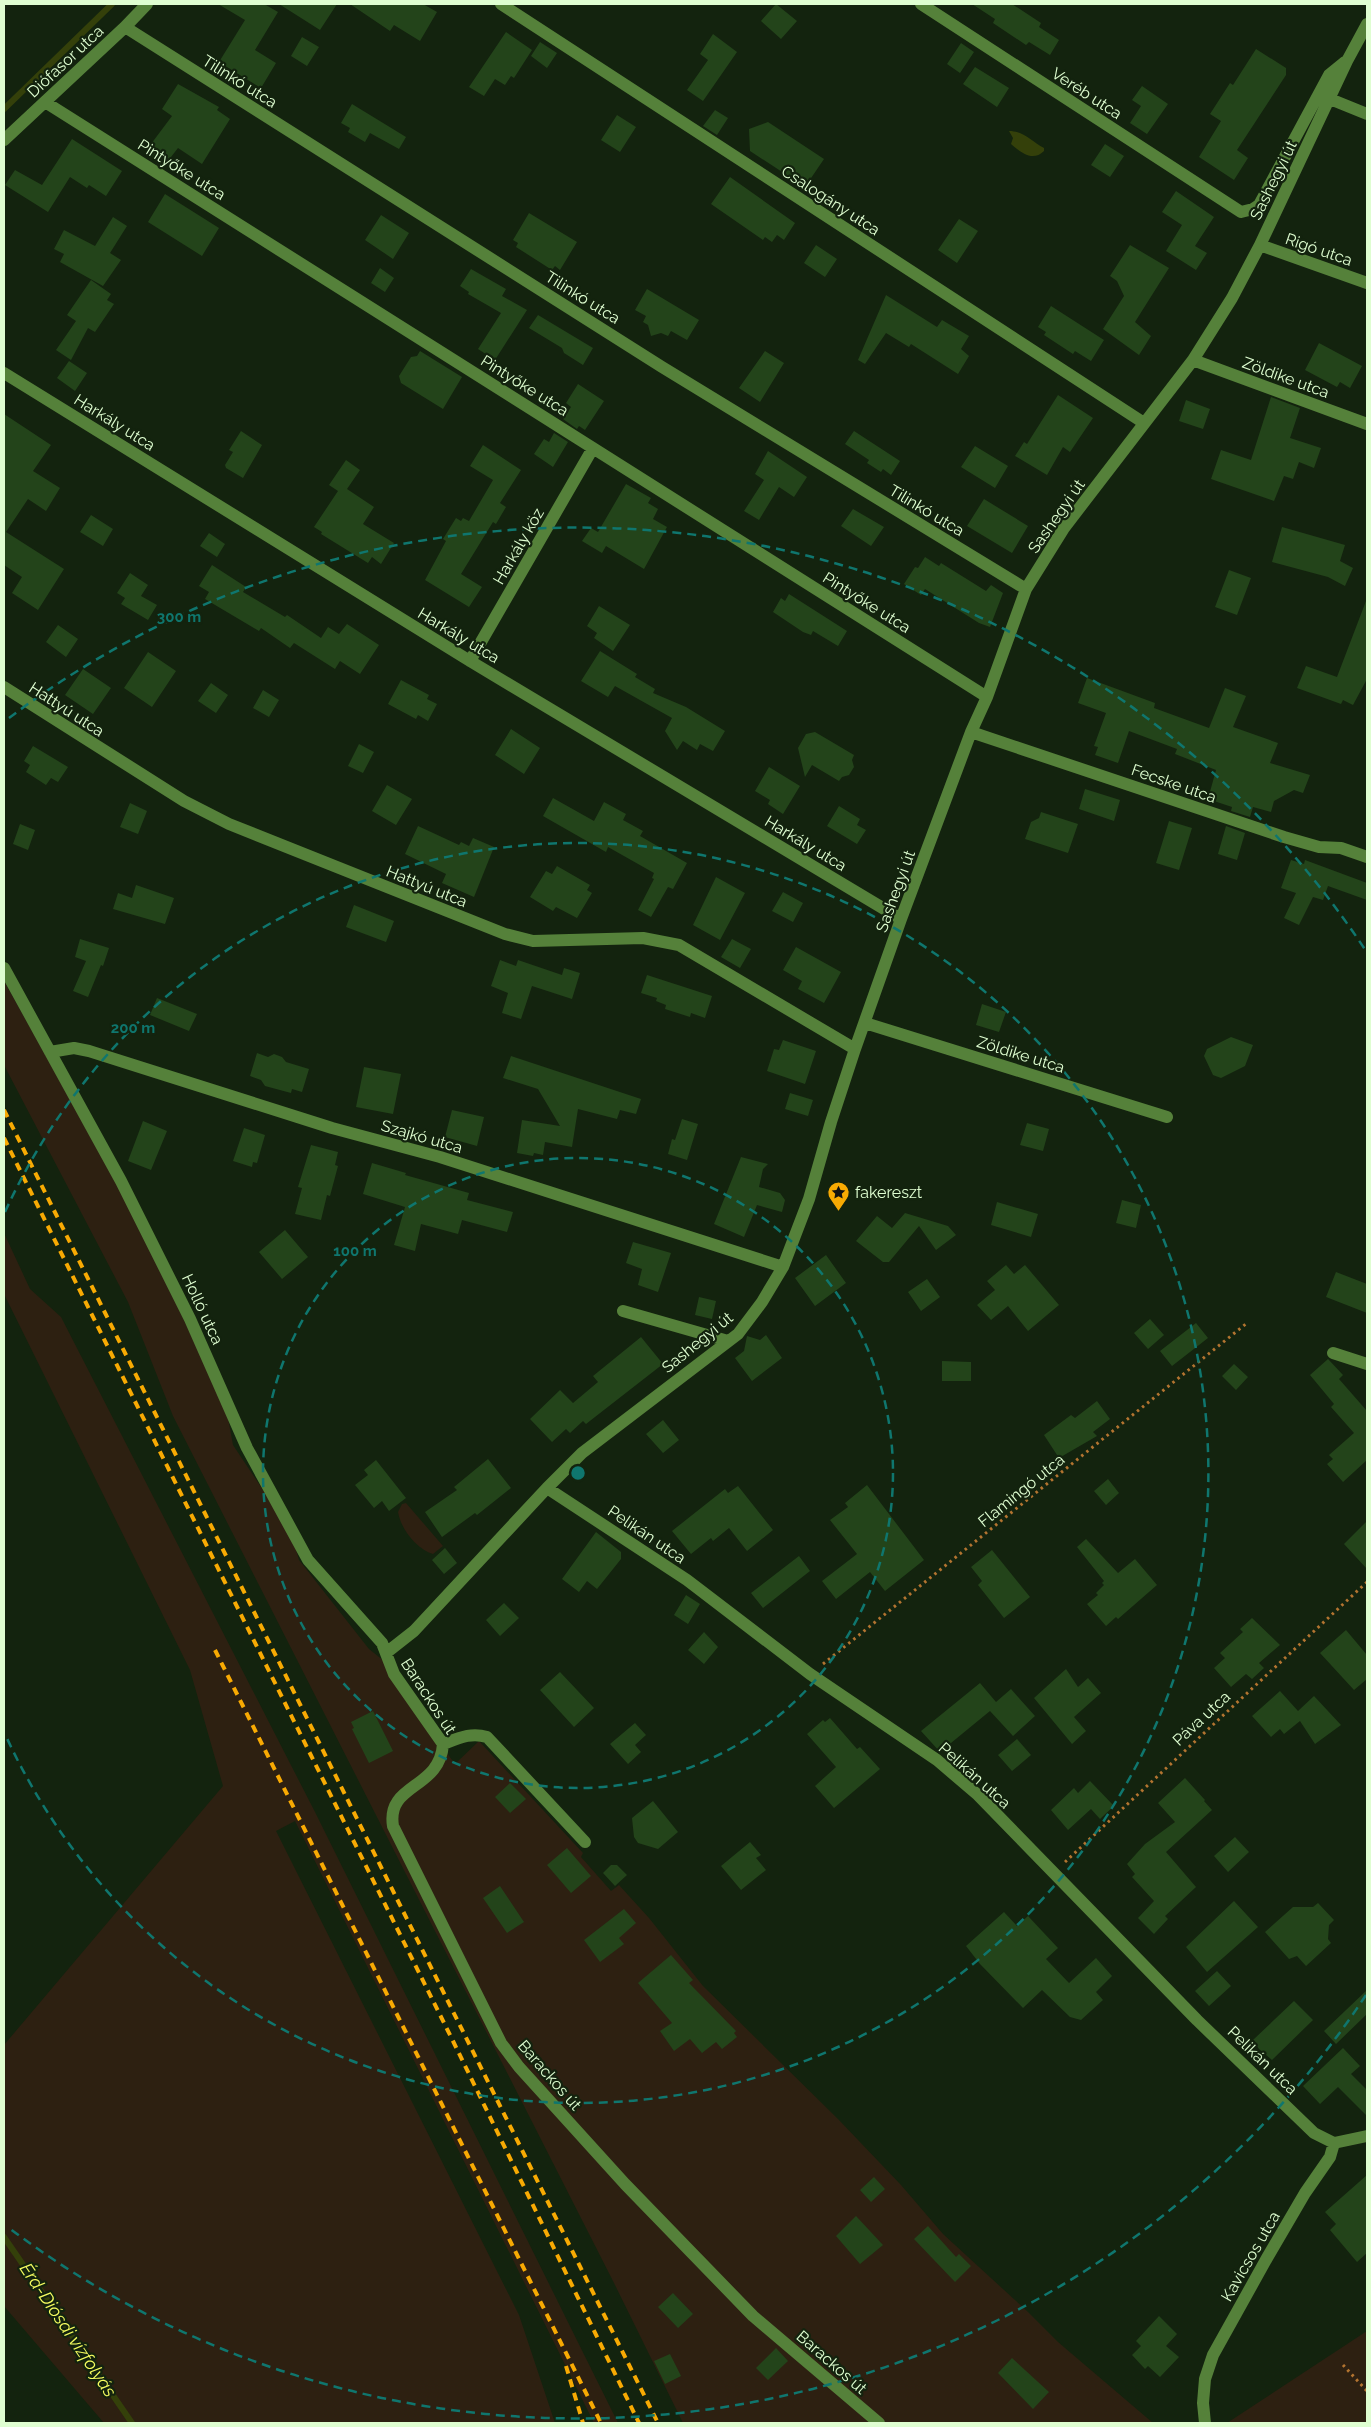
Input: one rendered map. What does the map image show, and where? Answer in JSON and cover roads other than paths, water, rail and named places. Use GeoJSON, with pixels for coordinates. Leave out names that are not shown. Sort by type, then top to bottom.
{"type":"FeatureCollection","features":[{"type":"Feature","properties":{"kind":"street","name":"Diófasor utca"},"geometry":{"type":"LineString","coordinates":[[4,140],[125,27],[147,4]]}},
{"type":"Feature","properties":{"kind":"street","name":"Csalogány utca"},"geometry":{"type":"LineString","coordinates":[[501,4],[1144,423]]}},
{"type":"Feature","properties":{"kind":"street","name":"Veréb utca"},"geometry":{"type":"LineString","coordinates":[[921,4],[1235,210]]}},
{"type":"Feature","properties":{"kind":"street","name":"Sashegyi út"},"geometry":{"type":"LineString","coordinates":[[386,1653],[414,1631],[546,1488],[582,1454],[738,1334],[762,1302],[783,1267],[809,1199],[831,1122],[901,919],[971,732],[987,698],[1026,589],[1064,528],[1194,360],[1232,298],[1260,245],[1347,61],[1367,24]]}},
{"type":"Feature","properties":{"kind":"street","name":"Tilinkó utca"},"geometry":{"type":"LineString","coordinates":[[125,27],[662,367],[1026,589]]}},
{"type":"Feature","properties":{"kind":"street","name":"Sashegyi út"},"geometry":{"type":"LineString","coordinates":[[1235,210],[1247,212],[1259,205],[1329,76],[1347,61]]}},
{"type":"Feature","properties":{"kind":"street"},"geometry":{"type":"LineString","coordinates":[[1330,99],[1367,114]]}},
{"type":"Feature","properties":{"kind":"street","name":"Pintyőke utca"},"geometry":{"type":"LineString","coordinates":[[45,102],[987,698]]}},
{"type":"Feature","properties":{"kind":"street","name":"Rigó utca"},"geometry":{"type":"LineString","coordinates":[[1260,245],[1367,283]]}},
{"type":"Feature","properties":{"kind":"street","name":"Zöldike utca"},"geometry":{"type":"LineString","coordinates":[[1194,360],[1367,424]]}},
{"type":"Feature","properties":{"kind":"street","name":"Harkály utca"},"geometry":{"type":"LineString","coordinates":[[4,373],[470,661],[901,919]]}},
{"type":"Feature","properties":{"kind":"street","name":"Harkály köz"},"geometry":{"type":"LineString","coordinates":[[470,661],[593,448]]}},
{"type":"Feature","properties":{"kind":"street","name":"Hattyú utca"},"geometry":{"type":"LineString","coordinates":[[4,687],[184,801],[229,824],[505,934],[533,941],[643,938],[680,945],[855,1049]]}},
{"type":"Feature","properties":{"kind":"street","name":"Fecske utca"},"geometry":{"type":"LineString","coordinates":[[971,732],[1284,837],[1319,848],[1341,848],[1367,857]]}},
{"type":"Feature","properties":{"kind":"street","name":"Holló utca"},"geometry":{"type":"LineString","coordinates":[[4,968],[121,1181],[190,1319],[247,1448],[308,1560],[382,1643],[386,1653]]}},
{"type":"Feature","properties":{"kind":"street","name":"Zöldike utca"},"geometry":{"type":"LineString","coordinates":[[865,1023],[1168,1117]]}},
{"type":"Feature","properties":{"kind":"street","name":"Szajkó utca"},"geometry":{"type":"LineString","coordinates":[[50,1052],[74,1048],[88,1051],[332,1128],[440,1157],[783,1267]]}},
{"type":"Feature","properties":{"kind":"street"},"geometry":{"type":"LineString","coordinates":[[623,1310],[728,1341]]}},
{"type":"Feature","properties":{"kind":"street"},"geometry":{"type":"LineString","coordinates":[[1333,1353],[1367,1364]]}},
{"type":"Feature","properties":{"kind":"street","name":"Pelikán utca"},"geometry":{"type":"LineString","coordinates":[[546,1488],[687,1580],[810,1674],[937,1760],[978,1795],[1197,2020],[1314,2133],[1334,2143]]}},
{"type":"Feature","properties":{"kind":"street","name":"Barackos út"},"geometry":{"type":"LineString","coordinates":[[386,1653],[394,1674],[443,1744],[439,1764],[428,1776],[396,1802],[391,1813],[394,1826],[470,1984],[501,2043],[519,2067],[625,2184],[753,2316],[879,2423]]}},
{"type":"Feature","properties":{"kind":"street"},"geometry":{"type":"LineString","coordinates":[[443,1744],[467,1735],[478,1734],[487,1737],[585,1842]]}},
{"type":"Feature","properties":{"kind":"street"},"geometry":{"type":"LineString","coordinates":[[1334,2143],[1367,2136]]}},
{"type":"Feature","properties":{"kind":"street","name":"Kavicsos utca"},"geometry":{"type":"LineString","coordinates":[[1205,2423],[1203,2403],[1206,2379],[1213,2354],[1305,2193],[1330,2157],[1334,2143]]}},
{"type":"Feature","properties":{"kind":"waterway"},"geometry":{"type":"LineString","coordinates":[[4,109],[112,4]]}},
{"type":"Feature","properties":{"kind":"waterway","name":"Érd-Diósdi vízfolyás"},"geometry":{"type":"LineString","coordinates":[[4,2237],[132,2423]]}},
{"type":"Feature","properties":{"kind":"railway"},"geometry":{"type":"LineString","coordinates":[[4,1110],[658,2423]]}},
{"type":"Feature","properties":{"kind":"railway"},"geometry":{"type":"LineString","coordinates":[[4,1138],[453,2041],[639,2423]]}},
{"type":"Feature","properties":{"kind":"railway"},"geometry":{"type":"LineString","coordinates":[[215,1650],[601,2423]]}},
{"type":"Feature","properties":{"kind":"railway"},"geometry":{"type":"LineString","coordinates":[[566,2366],[583,2423]]}},
{"type":"Feature","properties":{"kind":"place","name":"fakereszt"},"geometry":{"type":"Point","coordinates":[839,1211]}}]}
